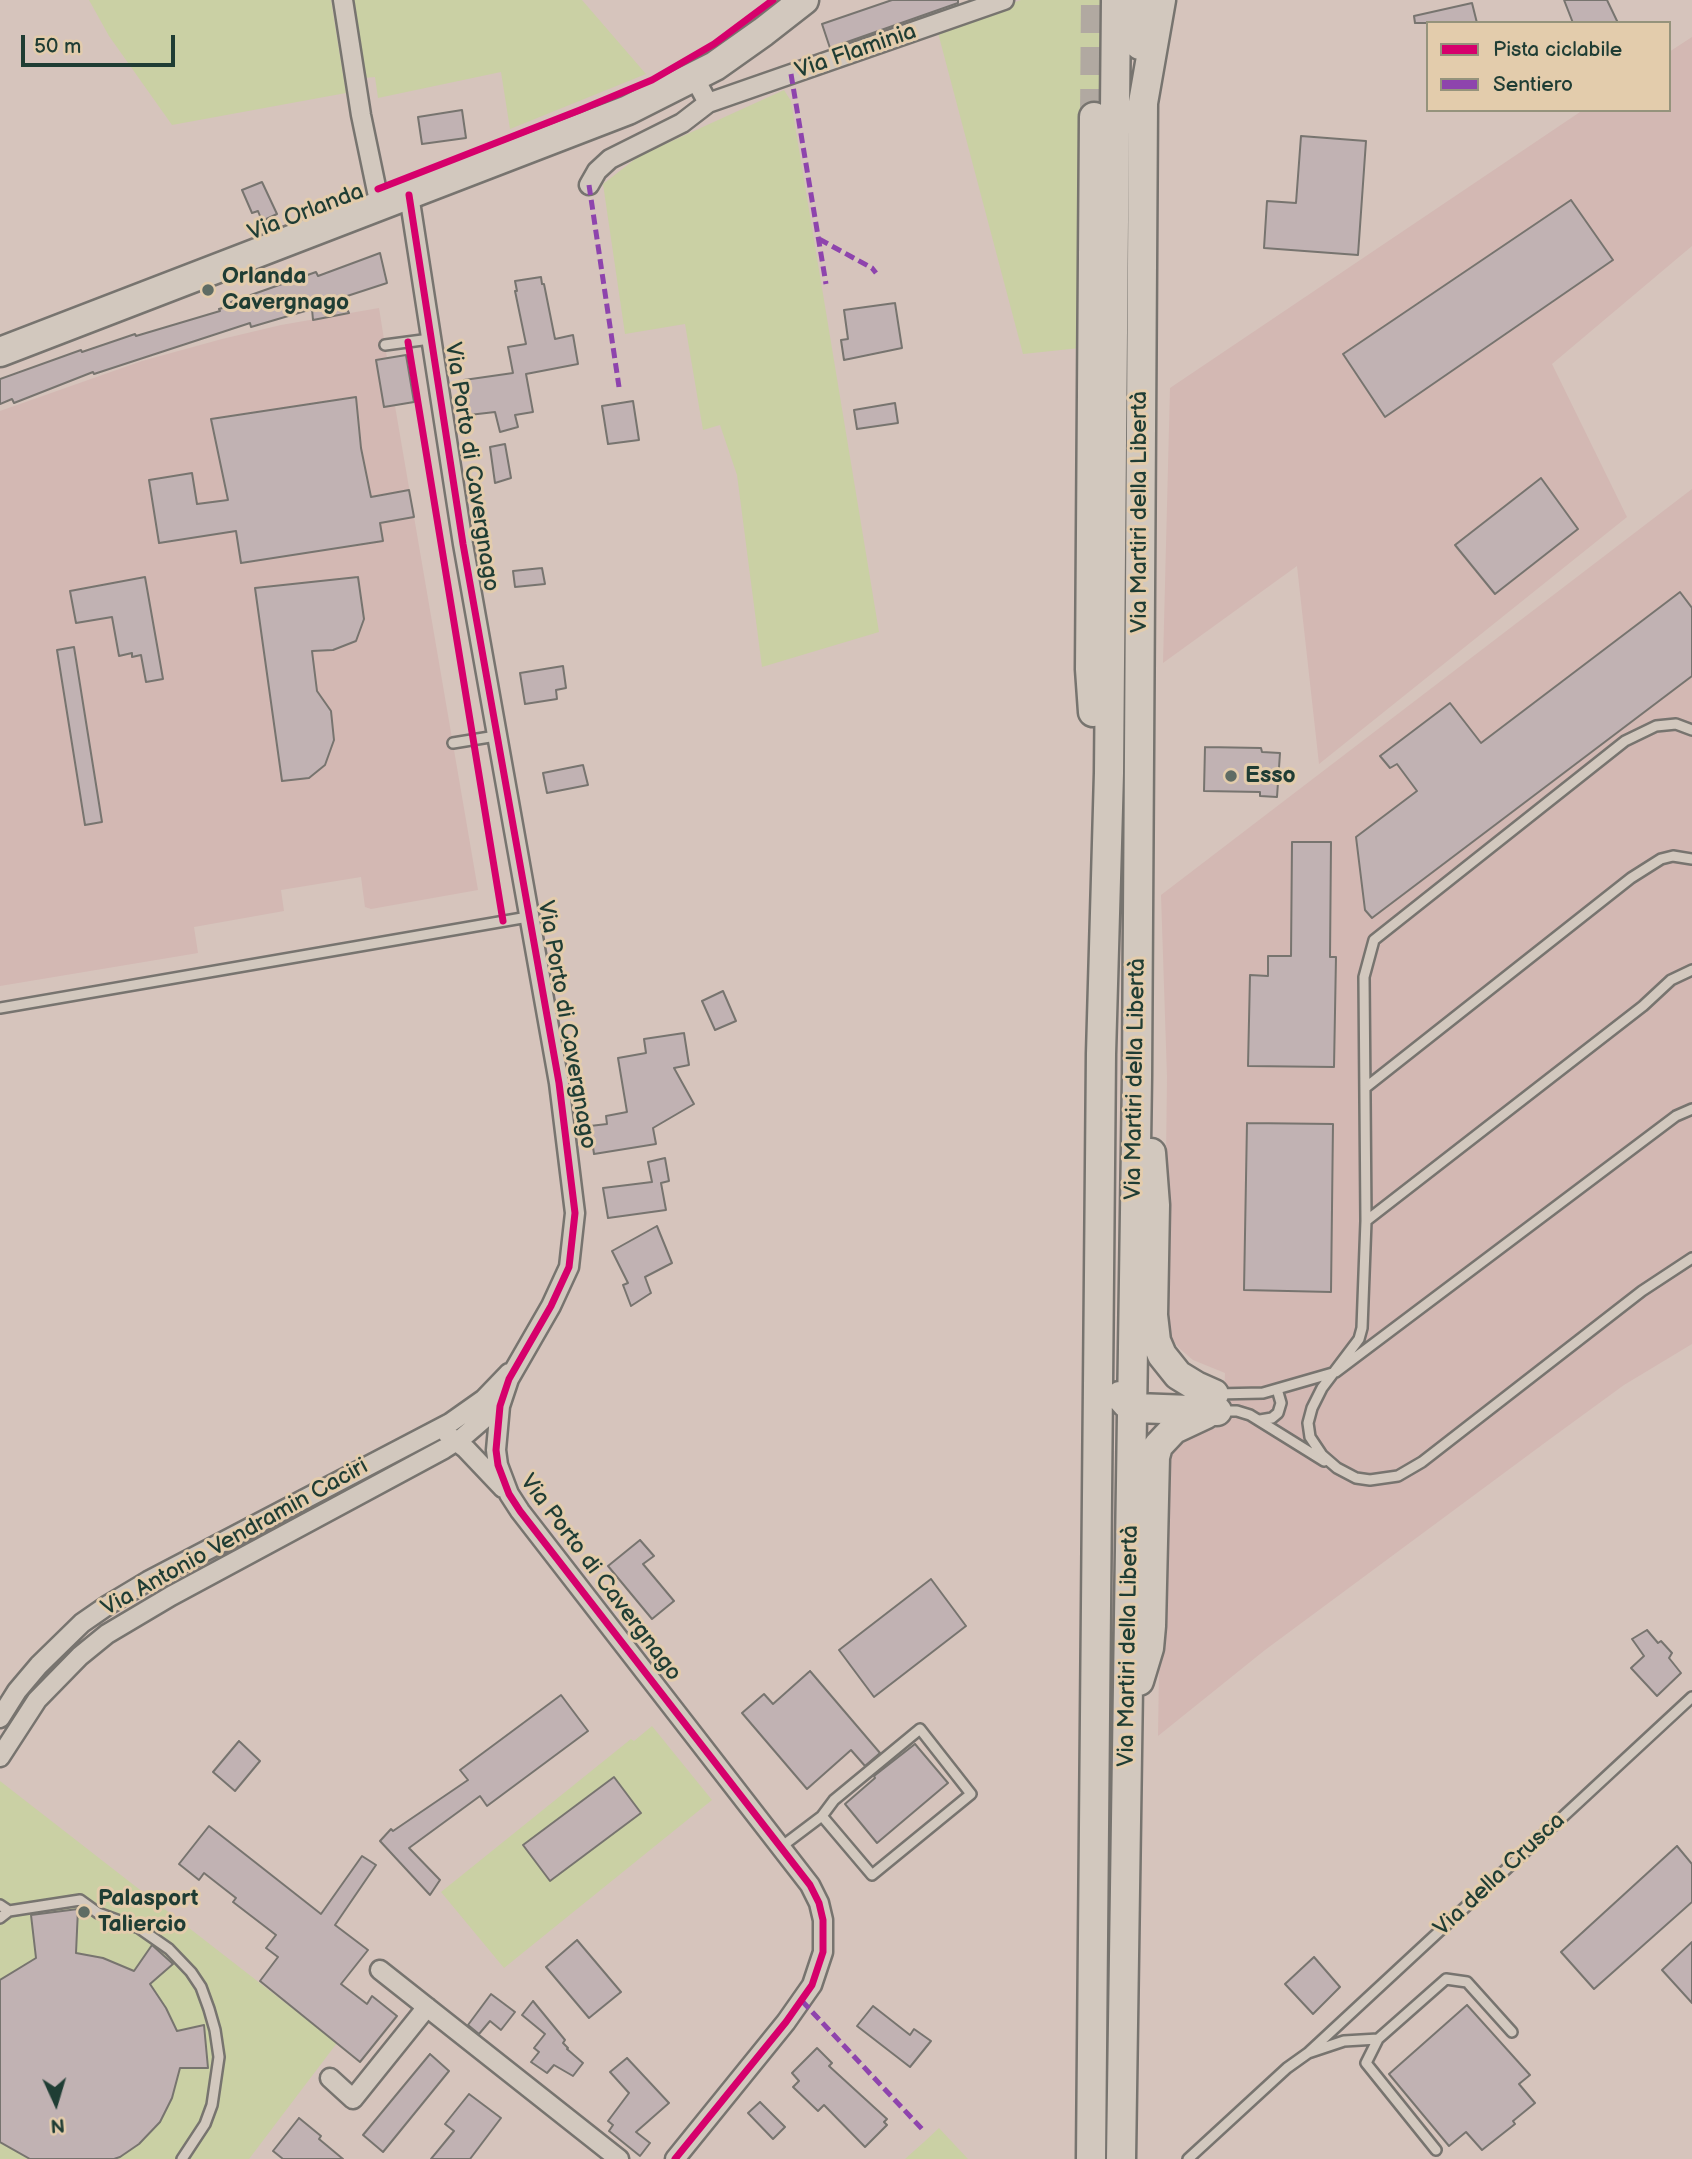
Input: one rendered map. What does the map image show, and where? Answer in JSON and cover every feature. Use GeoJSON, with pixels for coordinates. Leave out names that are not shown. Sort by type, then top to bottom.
{"type":"FeatureCollection","features":[{"type":"Feature","properties":{"kind":"main road","name":"Via Orlanda"},"geometry":{"type":"LineString","coordinates":[[0,352],[628,110],[694,77],[754,39],[804,0]]}},
{"type":"Feature","properties":{"kind":"main road","name":"Via Martiri della Libertà"},"geometry":{"type":"LineString","coordinates":[[1091,2159],[1116,0]]}},
{"type":"Feature","properties":{"kind":"main road"},"geometry":{"type":"LineString","coordinates":[[1140,0],[1139,80],[1143,103]]}},
{"type":"Feature","properties":{"kind":"main road","name":"Via Martiri della Libertà"},"geometry":{"type":"LineString","coordinates":[[1121,2159],[1129,1713],[1130,1402],[1137,1077],[1143,103],[1161,0]]}},
{"type":"Feature","properties":{"kind":"main road","name":"Via Martiri della Libertà"},"geometry":{"type":"LineString","coordinates":[[1094,117],[1090,669],[1104,893]]}},
{"type":"Feature","properties":{"kind":"main road"},"geometry":{"type":"LineString","coordinates":[[1102,1067],[1114,1199],[1114,1378],[1118,1392],[1130,1402],[1216,1402]]}},
{"type":"Feature","properties":{"kind":"main road"},"geometry":{"type":"LineString","coordinates":[[1137,1077],[1154,1180],[1153,1315],[1156,1341],[1162,1355],[1178,1375],[1216,1402]]}},
{"type":"Feature","properties":{"kind":"main road"},"geometry":{"type":"LineString","coordinates":[[1097,1672],[1108,1647],[1114,1430],[1117,1414],[1130,1402]]}},
{"type":"Feature","properties":{"kind":"main road"},"geometry":{"type":"LineString","coordinates":[[1129,1713],[1149,1648],[1155,1457],[1158,1446],[1174,1429],[1200,1415],[1216,1402]]}},
{"type":"Feature","properties":{"kind":"street"},"geometry":{"type":"LineString","coordinates":[[343,0],[380,206]]}},
{"type":"Feature","properties":{"kind":"street","name":"Via Flaminia"},"geometry":{"type":"LineString","coordinates":[[589,185],[597,171],[610,159],[682,123],[708,103],[1004,0]]}},
{"type":"Feature","properties":{"kind":"street"},"geometry":{"type":"LineString","coordinates":[[694,77],[708,103]]}},
{"type":"Feature","properties":{"kind":"street","name":"Via Porto di Cavergnago"},"geometry":{"type":"LineString","coordinates":[[409,195],[430,339],[496,736],[559,1083],[575,1213],[569,1267],[551,1306],[509,1379],[500,1405],[496,1450],[498,1465],[509,1494],[520,1511],[810,1885],[819,1903],[825,1936],[820,1968],[812,1984],[786,2022],[676,2159]]}},
{"type":"Feature","properties":{"kind":"street","name":"Via Antonio Vendramin Caciri"},"geometry":{"type":"LineString","coordinates":[[0,1718],[17,1691],[39,1665],[82,1623],[108,1605],[450,1423],[484,1399],[520,1360]]}},
{"type":"Feature","properties":{"kind":"street"},"geometry":{"type":"LineString","coordinates":[[0,1757],[37,1700],[66,1669],[107,1634],[171,1596],[457,1441],[500,1405]]}},
{"type":"Feature","properties":{"kind":"street"},"geometry":{"type":"LineString","coordinates":[[427,1434],[446,1434],[457,1441],[509,1494]]}},
{"type":"Feature","properties":{"kind":"street"},"geometry":{"type":"LineString","coordinates":[[380,1970],[619,2159]]}},
{"type":"Feature","properties":{"kind":"street"},"geometry":{"type":"LineString","coordinates":[[330,2078],[353,2099],[427,2007]]}},
{"type":"Feature","properties":{"kind":"lane"},"geometry":{"type":"LineString","coordinates":[[385,345],[430,339]]}},
{"type":"Feature","properties":{"kind":"lane"},"geometry":{"type":"LineString","coordinates":[[1337,1468],[1315,1446],[1310,1437],[1308,1423],[1322,1388],[1336,1372],[1361,1332],[1366,1221],[1364,977],[1374,940],[1625,741],[1656,726],[1676,724],[1692,730]]}},
{"type":"Feature","properties":{"kind":"lane"},"geometry":{"type":"LineString","coordinates":[[453,743],[496,736]]}},
{"type":"Feature","properties":{"kind":"lane"},"geometry":{"type":"LineString","coordinates":[[1365,1088],[1631,878],[1661,859],[1673,856],[1692,859]]}},
{"type":"Feature","properties":{"kind":"lane"},"geometry":{"type":"LineString","coordinates":[[0,1008],[527,917]]}},
{"type":"Feature","properties":{"kind":"lane"},"geometry":{"type":"LineString","coordinates":[[1366,1221],[1643,1006],[1671,980],[1692,970]]}},
{"type":"Feature","properties":{"kind":"lane"},"geometry":{"type":"LineString","coordinates":[[1216,1402],[1277,1389],[1336,1372],[1676,1116],[1692,1110]]}},
{"type":"Feature","properties":{"kind":"lane"},"geometry":{"type":"LineString","coordinates":[[1216,1402],[1260,1420],[1301,1448],[1356,1478],[1370,1480],[1398,1476],[1422,1462],[1642,1291],[1692,1258]]}},
{"type":"Feature","properties":{"kind":"lane"},"geometry":{"type":"LineString","coordinates":[[1260,1420],[1274,1417],[1280,1410],[1277,1389]]}},
{"type":"Feature","properties":{"kind":"lane","name":"Via della Crusca"},"geometry":{"type":"LineString","coordinates":[[1308,2053],[1692,1698]]}},
{"type":"Feature","properties":{"kind":"lane"},"geometry":{"type":"LineString","coordinates":[[781,1847],[822,1816],[834,1800],[920,1729],[971,1794],[872,1875],[822,1816]]}},
{"type":"Feature","properties":{"kind":"lane"},"geometry":{"type":"LineString","coordinates":[[0,1918],[9,1911],[80,1900],[98,1913],[139,1928],[169,1949],[191,1972],[201,1987],[209,2009],[219,2057],[212,2105],[205,2124],[182,2159]]}},
{"type":"Feature","properties":{"kind":"lane"},"geometry":{"type":"LineString","coordinates":[[0,1905],[9,1911]]}},
{"type":"Feature","properties":{"kind":"lane"},"geometry":{"type":"LineString","coordinates":[[1436,2150],[1366,2063],[1378,2039],[1446,1979],[1467,1982],[1512,2032]]}},
{"type":"Feature","properties":{"kind":"lane"},"geometry":{"type":"LineString","coordinates":[[1188,2159],[1287,2068],[1308,2053],[1344,2041],[1378,2039]]}},
{"type":"Feature","properties":{"kind":"shaded area"},"geometry":{"type":"Polygon","coordinates":[[[1692,37],[1692,246],[1552,364],[1627,517],[1319,764],[1297,566],[1163,663],[1170,388],[1580,112],[1671,112],[1671,51],[1692,37]]]}},
{"type":"Feature","properties":{"kind":"shaded area"},"geometry":{"type":"Polygon","coordinates":[[[379,308],[387,358],[406,355],[414,402],[395,406],[478,890],[371,909],[365,907],[361,877],[281,890],[284,911],[194,927],[198,953],[0,986],[0,411],[142,361],[222,339],[281,325],[379,308]]]}},
{"type":"Feature","properties":{"kind":"shaded area"},"geometry":{"type":"Polygon","coordinates":[[[1692,489],[1692,1344],[1624,1385],[1550,1439],[1265,1650],[1158,1736],[1162,1474],[1167,1459],[1178,1445],[1207,1429],[1223,1427],[1225,1373],[1193,1360],[1180,1349],[1169,1336],[1164,1319],[1167,1077],[1161,895],[1692,489]]]}},
{"type":"Feature","properties":{"kind":"green space"},"geometry":{"type":"Polygon","coordinates":[[[89,0],[331,0],[346,93],[172,125],[109,36],[89,0]]]}},
{"type":"Feature","properties":{"kind":"green space"},"geometry":{"type":"Polygon","coordinates":[[[350,0],[582,0],[646,74],[510,129],[501,72],[378,98],[375,77],[364,78],[350,0]]]}},
{"type":"Feature","properties":{"kind":"green space"},"geometry":{"type":"Polygon","coordinates":[[[1021,0],[1106,0],[1105,117],[1080,348],[1023,354],[937,29],[1021,0]]]}},
{"type":"Feature","properties":{"kind":"green space"},"geometry":{"type":"Polygon","coordinates":[[[784,90],[791,101],[879,632],[762,667],[737,475],[720,425],[703,430],[685,324],[625,334],[603,184],[639,156],[784,90]]]}},
{"type":"Feature","properties":{"kind":"green space"},"geometry":{"type":"Polygon","coordinates":[[[652,1726],[712,1800],[504,1968],[441,1892],[631,1739],[634,1741],[652,1726]]]}},
{"type":"Feature","properties":{"kind":"green space","name":"Palasport Taliercio"},"geometry":{"type":"Polygon","coordinates":[[[0,1781],[337,2043],[249,2159],[0,2159],[0,1781]]]}},
{"type":"Feature","properties":{"kind":"green space"},"geometry":{"type":"Polygon","coordinates":[[[939,2128],[968,2159],[905,2159],[924,2142],[939,2128]]]}},
{"type":"Feature","properties":{"kind":"building"},"geometry":{"type":"Polygon","coordinates":[[[892,0],[958,0],[958,3],[830,48],[822,24],[892,0]]]}},
{"type":"Feature","properties":{"kind":"building"},"geometry":{"type":"Polygon","coordinates":[[[1564,0],[1607,0],[1617,21],[1572,21],[1564,0]]]}},
{"type":"Feature","properties":{"kind":"building"},"geometry":{"type":"Polygon","coordinates":[[[1472,3],[1476,21],[1415,23],[1414,16],[1472,3]]]}},
{"type":"Feature","properties":{"kind":"building"},"geometry":{"type":"Polygon","coordinates":[[[462,110],[466,138],[422,144],[418,117],[462,110]]]}},
{"type":"Feature","properties":{"kind":"building"},"geometry":{"type":"Polygon","coordinates":[[[1301,136],[1366,141],[1358,255],[1264,248],[1267,201],[1296,203],[1301,136]]]}},
{"type":"Feature","properties":{"kind":"building"},"geometry":{"type":"Polygon","coordinates":[[[262,182],[277,214],[262,221],[258,211],[252,213],[242,190],[262,182]]]}},
{"type":"Feature","properties":{"kind":"building"},"geometry":{"type":"Polygon","coordinates":[[[1571,200],[1613,260],[1385,417],[1343,354],[1571,200]]]}},
{"type":"Feature","properties":{"kind":"building"},"geometry":{"type":"Polygon","coordinates":[[[380,253],[387,283],[341,298],[349,313],[313,320],[312,309],[251,327],[250,323],[94,374],[93,372],[14,403],[12,399],[0,404],[0,379],[81,350],[82,352],[135,334],[136,336],[220,311],[219,309],[232,305],[231,302],[316,272],[318,276],[380,253]]]}},
{"type":"Feature","properties":{"kind":"building"},"geometry":{"type":"Polygon","coordinates":[[[541,277],[555,339],[573,335],[578,364],[526,374],[533,412],[515,415],[518,427],[500,432],[495,412],[469,415],[464,380],[513,373],[508,347],[526,344],[515,281],[541,277]]]}},
{"type":"Feature","properties":{"kind":"building"},"geometry":{"type":"Polygon","coordinates":[[[895,303],[902,348],[844,360],[841,340],[848,339],[844,310],[895,303]]]}},
{"type":"Feature","properties":{"kind":"building"},"geometry":{"type":"Polygon","coordinates":[[[406,355],[414,402],[384,407],[376,360],[406,355]]]}},
{"type":"Feature","properties":{"kind":"building"},"geometry":{"type":"Polygon","coordinates":[[[356,397],[361,448],[371,497],[409,490],[414,517],[380,523],[383,541],[241,563],[236,531],[159,543],[149,480],[192,473],[197,504],[228,500],[211,419],[356,397]]]}},
{"type":"Feature","properties":{"kind":"building"},"geometry":{"type":"Polygon","coordinates":[[[633,401],[639,440],[608,444],[602,406],[633,401]]]}},
{"type":"Feature","properties":{"kind":"building"},"geometry":{"type":"Polygon","coordinates":[[[895,403],[898,423],[857,429],[854,410],[895,403]]]}},
{"type":"Feature","properties":{"kind":"building"},"geometry":{"type":"Polygon","coordinates":[[[505,444],[511,478],[495,483],[490,447],[505,444]]]}},
{"type":"Feature","properties":{"kind":"building"},"geometry":{"type":"Polygon","coordinates":[[[1541,478],[1578,529],[1495,594],[1455,545],[1541,478]]]}},
{"type":"Feature","properties":{"kind":"building"},"geometry":{"type":"Polygon","coordinates":[[[542,568],[545,584],[515,587],[513,571],[542,568]]]}},
{"type":"Feature","properties":{"kind":"building"},"geometry":{"type":"Polygon","coordinates":[[[145,577],[163,679],[146,682],[141,655],[132,657],[132,653],[119,656],[112,617],[76,623],[70,591],[145,577]]]}},
{"type":"Feature","properties":{"kind":"building"},"geometry":{"type":"Polygon","coordinates":[[[358,577],[364,619],[356,641],[333,650],[312,651],[317,691],[331,711],[334,740],[325,765],[309,778],[282,781],[255,588],[358,577]]]}},
{"type":"Feature","properties":{"kind":"building"},"geometry":{"type":"Polygon","coordinates":[[[1680,592],[1692,608],[1692,676],[1372,918],[1365,910],[1356,837],[1417,791],[1397,764],[1390,768],[1380,756],[1450,703],[1481,743],[1680,592]]]}},
{"type":"Feature","properties":{"kind":"building"},"geometry":{"type":"Polygon","coordinates":[[[74,647],[102,822],[85,825],[57,650],[74,647]]]}},
{"type":"Feature","properties":{"kind":"building"},"geometry":{"type":"Polygon","coordinates":[[[563,666],[566,688],[556,690],[557,699],[525,704],[520,673],[563,666]]]}},
{"type":"Feature","properties":{"kind":"building"},"geometry":{"type":"Polygon","coordinates":[[[1205,747],[1261,748],[1262,752],[1280,753],[1277,797],[1260,796],[1260,792],[1204,791],[1205,747]]]}},
{"type":"Feature","properties":{"kind":"building"},"geometry":{"type":"Polygon","coordinates":[[[583,765],[588,785],[547,793],[543,773],[583,765]]]}},
{"type":"Feature","properties":{"kind":"building"},"geometry":{"type":"Polygon","coordinates":[[[1292,842],[1331,842],[1330,957],[1336,957],[1334,1067],[1248,1066],[1250,975],[1268,976],[1268,956],[1291,956],[1292,842]]]}},
{"type":"Feature","properties":{"kind":"building"},"geometry":{"type":"Polygon","coordinates":[[[723,991],[736,1021],[715,1030],[702,1001],[723,991]]]}},
{"type":"Feature","properties":{"kind":"building"},"geometry":{"type":"Polygon","coordinates":[[[684,1033],[689,1065],[674,1068],[694,1104],[653,1128],[656,1144],[594,1154],[590,1126],[607,1124],[606,1116],[627,1112],[618,1058],[646,1053],[644,1039],[684,1033]]]}},
{"type":"Feature","properties":{"kind":"building"},"geometry":{"type":"Polygon","coordinates":[[[1247,1123],[1333,1124],[1331,1292],[1244,1290],[1247,1123]]]}},
{"type":"Feature","properties":{"kind":"building"},"geometry":{"type":"Polygon","coordinates":[[[665,1158],[669,1181],[661,1183],[666,1210],[608,1218],[603,1188],[652,1182],[648,1162],[665,1158]]]}},
{"type":"Feature","properties":{"kind":"building"},"geometry":{"type":"Polygon","coordinates":[[[657,1226],[672,1263],[645,1277],[651,1293],[631,1306],[623,1285],[628,1283],[612,1251],[657,1226]]]}},
{"type":"Feature","properties":{"kind":"building"},"geometry":{"type":"Polygon","coordinates":[[[640,1540],[654,1556],[643,1564],[674,1601],[652,1619],[608,1566],[640,1540]]]}},
{"type":"Feature","properties":{"kind":"building"},"geometry":{"type":"Polygon","coordinates":[[[931,1579],[966,1626],[874,1697],[839,1650],[931,1579]]]}},
{"type":"Feature","properties":{"kind":"building"},"geometry":{"type":"Polygon","coordinates":[[[1647,1630],[1658,1643],[1661,1641],[1672,1653],[1669,1658],[1681,1673],[1657,1696],[1631,1668],[1644,1656],[1632,1639],[1647,1630]]]}},
{"type":"Feature","properties":{"kind":"building"},"geometry":{"type":"Polygon","coordinates":[[[810,1671],[880,1753],[865,1766],[851,1750],[807,1789],[742,1713],[764,1694],[773,1704],[810,1671]]]}},
{"type":"Feature","properties":{"kind":"building"},"geometry":{"type":"Polygon","coordinates":[[[561,1695],[588,1731],[487,1806],[480,1796],[409,1848],[440,1880],[430,1895],[380,1841],[391,1829],[393,1831],[468,1780],[460,1770],[561,1695]]]}},
{"type":"Feature","properties":{"kind":"building"},"geometry":{"type":"Polygon","coordinates":[[[239,1741],[260,1761],[235,1791],[213,1772],[239,1741]]]}},
{"type":"Feature","properties":{"kind":"building"},"geometry":{"type":"Polygon","coordinates":[[[915,1744],[948,1783],[877,1843],[845,1804],[875,1778],[874,1776],[915,1744]]]}},
{"type":"Feature","properties":{"kind":"building"},"geometry":{"type":"Polygon","coordinates":[[[614,1777],[641,1813],[550,1881],[523,1845],[614,1777]]]}},
{"type":"Feature","properties":{"kind":"building"},"geometry":{"type":"Polygon","coordinates":[[[209,1826],[321,1914],[362,1856],[376,1865],[335,1925],[368,1950],[341,1984],[367,2004],[372,1996],[397,2016],[360,2062],[260,1981],[278,1957],[266,1948],[276,1935],[233,1902],[236,1898],[204,1873],[199,1880],[179,1864],[209,1826]]]}},
{"type":"Feature","properties":{"kind":"building"},"geometry":{"type":"Polygon","coordinates":[[[1677,1846],[1692,1864],[1692,1902],[1594,1989],[1561,1952],[1677,1846]]]}},
{"type":"Feature","properties":{"kind":"building","name":"Palasport Taliercio"},"geometry":{"type":"Polygon","coordinates":[[[78,1909],[76,1953],[103,1958],[134,1971],[152,1945],[173,1964],[150,1984],[177,2031],[204,2025],[208,2068],[180,2068],[172,2098],[160,2122],[139,2144],[120,2157],[30,2159],[0,2142],[0,1980],[36,1958],[31,1915],[78,1909]]]}},
{"type":"Feature","properties":{"kind":"building"},"geometry":{"type":"Polygon","coordinates":[[[577,1940],[621,1992],[589,2018],[546,1967],[577,1940]]]}},
{"type":"Feature","properties":{"kind":"building"},"geometry":{"type":"Polygon","coordinates":[[[1692,1942],[1692,2003],[1662,1970],[1692,1942]]]}},
{"type":"Feature","properties":{"kind":"building"},"geometry":{"type":"Polygon","coordinates":[[[1314,1957],[1340,1987],[1313,2014],[1285,1984],[1314,1957]]]}},
{"type":"Feature","properties":{"kind":"building"},"geometry":{"type":"Polygon","coordinates":[[[491,1994],[515,2012],[501,2030],[490,2021],[479,2034],[468,2025],[491,1994]]]}},
{"type":"Feature","properties":{"kind":"building"},"geometry":{"type":"Polygon","coordinates":[[[533,2001],[565,2040],[563,2043],[567,2049],[583,2063],[573,2076],[554,2065],[547,2073],[531,2062],[539,2052],[534,2048],[545,2034],[522,2015],[533,2001]]]}},
{"type":"Feature","properties":{"kind":"building"},"geometry":{"type":"Polygon","coordinates":[[[1467,2005],[1530,2075],[1519,2084],[1535,2103],[1513,2121],[1515,2124],[1482,2150],[1466,2132],[1449,2146],[1389,2074],[1467,2005]]]}},
{"type":"Feature","properties":{"kind":"building"},"geometry":{"type":"Polygon","coordinates":[[[873,2006],[910,2035],[914,2029],[931,2041],[910,2067],[857,2026],[873,2006]]]}},
{"type":"Feature","properties":{"kind":"building"},"geometry":{"type":"Polygon","coordinates":[[[817,2048],[832,2063],[829,2066],[887,2119],[884,2122],[887,2125],[865,2147],[824,2105],[818,2111],[793,2087],[799,2081],[792,2073],[817,2048]]]}},
{"type":"Feature","properties":{"kind":"building"},"geometry":{"type":"Polygon","coordinates":[[[430,2054],[449,2071],[383,2152],[363,2135],[430,2054]]]}},
{"type":"Feature","properties":{"kind":"building"},"geometry":{"type":"Polygon","coordinates":[[[627,2058],[669,2103],[636,2132],[650,2143],[640,2156],[609,2131],[613,2125],[608,2121],[629,2093],[610,2072],[627,2058]]]}},
{"type":"Feature","properties":{"kind":"building"},"geometry":{"type":"Polygon","coordinates":[[[469,2094],[501,2118],[470,2159],[431,2159],[454,2131],[445,2124],[469,2094]]]}},
{"type":"Feature","properties":{"kind":"building"},"geometry":{"type":"Polygon","coordinates":[[[760,2102],[785,2127],[773,2139],[748,2113],[760,2102]]]}},
{"type":"Feature","properties":{"kind":"building"},"geometry":{"type":"Polygon","coordinates":[[[299,2118],[343,2159],[283,2159],[273,2151],[299,2118]]]}},
{"type":"Feature","properties":{"kind":"tunnel"},"geometry":{"type":"LineString","coordinates":[[1094,117],[1095,0]]}},
{"type":"Feature","properties":{"kind":"marked path"},"geometry":{"type":"LineString","coordinates":[[791,74],[826,284]]}},
{"type":"Feature","properties":{"kind":"marked path"},"geometry":{"type":"LineString","coordinates":[[589,185],[619,387]]}},
{"type":"Feature","properties":{"kind":"marked path"},"geometry":{"type":"LineString","coordinates":[[819,239],[872,268],[876,273]]}},
{"type":"Feature","properties":{"kind":"marked path"},"geometry":{"type":"LineString","coordinates":[[802,2001],[923,2130]]}},
{"type":"Feature","properties":{"kind":"cycle path"},"geometry":{"type":"LineString","coordinates":[[378,189],[652,80],[714,44],[773,0]]}},
{"type":"Feature","properties":{"kind":"cycle path"},"geometry":{"type":"LineString","coordinates":[[409,195],[463,544],[559,1083],[575,1213],[569,1267],[551,1306],[509,1379],[500,1406],[496,1450],[498,1465],[509,1494],[520,1511],[810,1885],[819,1903],[823,1920],[823,1952],[812,1985],[786,2022],[675,2159]]}},
{"type":"Feature","properties":{"kind":"cycle path"},"geometry":{"type":"LineString","coordinates":[[408,342],[503,921]]}},
{"type":"Feature","properties":{"kind":"place","name":"Orlanda Cavergnago"},"geometry":{"type":"Point","coordinates":[208,290]}},
{"type":"Feature","properties":{"kind":"place","name":"Esso"},"geometry":{"type":"Point","coordinates":[1231,776]}},
{"type":"Feature","properties":{"kind":"place","name":"Palasport Taliercio"},"geometry":{"type":"Point","coordinates":[84,1912]}}]}
